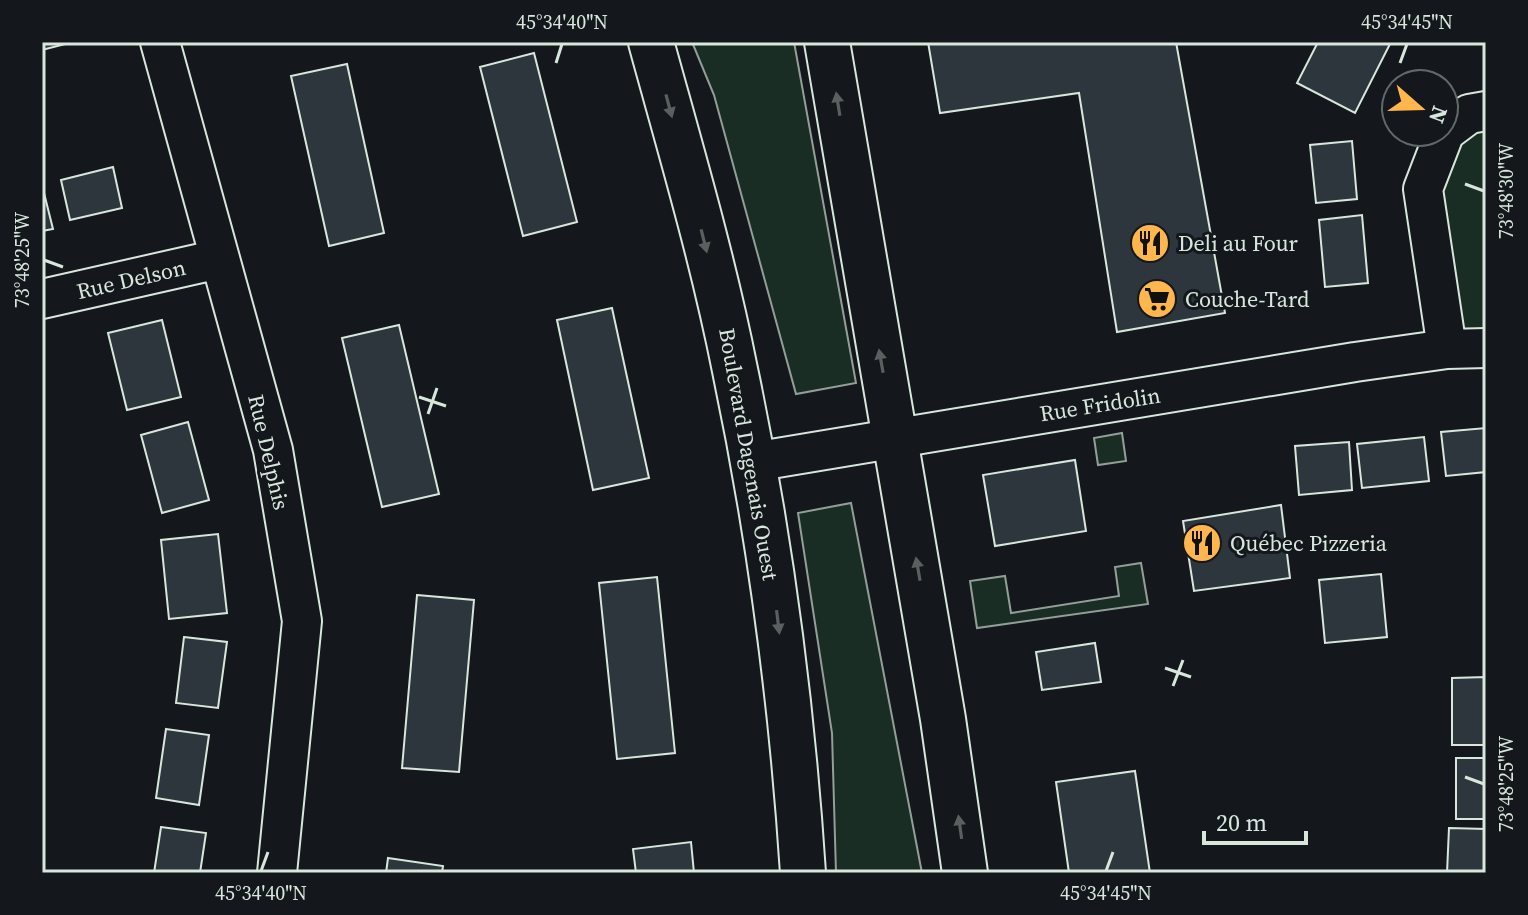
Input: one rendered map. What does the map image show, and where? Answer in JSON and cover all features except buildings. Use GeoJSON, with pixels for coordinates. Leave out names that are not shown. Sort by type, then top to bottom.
{"type":"FeatureCollection","features":[{"type":"Feature","properties":{"kind":"main road","name":"Boulevard Dagenais Ouest"},"geometry":{"type":"LineString","coordinates":[[651,42],[729,339],[753,462],[773,582],[791,727],[803,873]]}},
{"type":"Feature","properties":{"kind":"main road"},"geometry":{"type":"LineString","coordinates":[[827,42],[953,781],[965,873]]}},
{"type":"Feature","properties":{"kind":"street","name":"Rue Delphis"},"geometry":{"type":"LineString","coordinates":[[160,42],[273,450],[302,621],[277,873]]}},
{"type":"Feature","properties":{"kind":"street"},"geometry":{"type":"LineString","coordinates":[[1447,349],[1423,189],[1445,132],[1469,114],[1486,111]]}},
{"type":"Feature","properties":{"kind":"street","name":"Rue Delson"},"geometry":{"type":"LineString","coordinates":[[42,299],[219,259]]}},
{"type":"Feature","properties":{"kind":"street","name":"Rue Fridolin"},"geometry":{"type":"LineString","coordinates":[[753,462],[1447,349],[1486,348]]}},
{"type":"Feature","properties":{"kind":"green space"},"geometry":{"type":"Polygon","coordinates":[[[692,42],[794,42],[856,383],[796,394],[714,95],[692,42]]]}},
{"type":"Feature","properties":{"kind":"green space"},"geometry":{"type":"Polygon","coordinates":[[[1486,111],[1486,348],[1447,349],[1423,190],[1456,148],[1460,148],[1460,144],[1486,111]]]}},
{"type":"Feature","properties":{"kind":"green space"},"geometry":{"type":"Polygon","coordinates":[[[1122,433],[1126,461],[1098,465],[1094,438],[1122,433]]]}},
{"type":"Feature","properties":{"kind":"green space"},"geometry":{"type":"Polygon","coordinates":[[[851,503],[922,873],[836,873],[832,733],[798,513],[851,503]]]}},
{"type":"Feature","properties":{"kind":"green space"},"geometry":{"type":"Polygon","coordinates":[[[1141,563],[1148,604],[977,628],[970,581],[1005,576],[1011,613],[1119,596],[1115,567],[1141,563]]]}},
{"type":"Feature","properties":{"kind":"place","name":"Deli au Four"},"geometry":{"type":"Point","coordinates":[1150,243]}},
{"type":"Feature","properties":{"kind":"place","name":"Couche-Tard"},"geometry":{"type":"Point","coordinates":[1157,299]}},
{"type":"Feature","properties":{"kind":"place","name":"Québec Pizzeria"},"geometry":{"type":"Point","coordinates":[1202,543]}}]}
